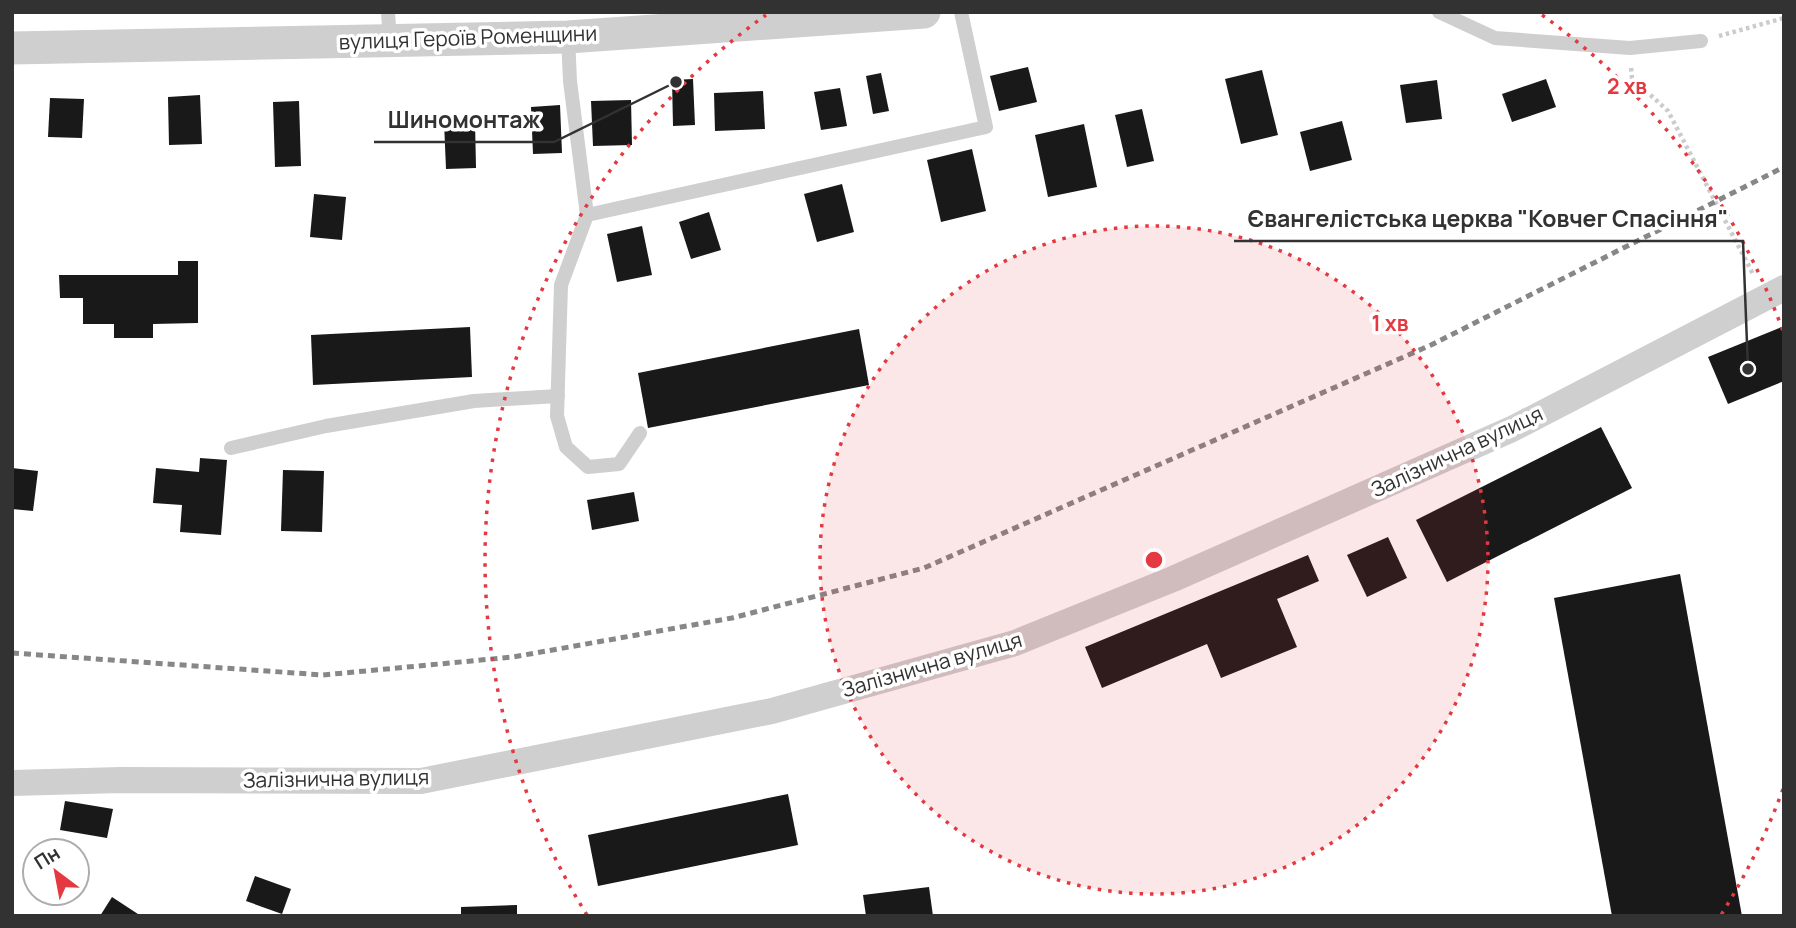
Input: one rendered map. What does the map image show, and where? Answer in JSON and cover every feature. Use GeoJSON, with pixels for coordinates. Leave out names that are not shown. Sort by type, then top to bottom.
{"type":"FeatureCollection","features":[{"type":"Feature","properties":{"kind":"street","name":"вулиця Героїв Роменщини"},"geometry":{"type":"LineString","coordinates":[[12,48],[389,27],[568,37],[924,12]]}},
{"type":"Feature","properties":{"kind":"street","name":"Залізнична вулиця"},"geometry":{"type":"LineString","coordinates":[[12,783],[121,780],[421,781],[772,711],[1015,643],[1173,579],[1512,429],[1784,288]]}},
{"type":"Feature","properties":{"kind":"lane"},"geometry":{"type":"LineString","coordinates":[[587,215],[986,127],[961,12]]}},
{"type":"Feature","properties":{"kind":"lane"},"geometry":{"type":"LineString","coordinates":[[1439,12],[1495,38],[1630,48],[1701,41]]}},
{"type":"Feature","properties":{"kind":"lane"},"geometry":{"type":"LineString","coordinates":[[568,37],[570,81],[587,215],[561,285],[557,416],[566,447],[588,467],[619,464],[640,433]]}},
{"type":"Feature","properties":{"kind":"lane"},"geometry":{"type":"LineString","coordinates":[[231,448],[326,426],[474,401],[558,396]]}},
{"type":"Feature","properties":{"kind":"path"},"geometry":{"type":"LineString","coordinates":[[1701,41],[1784,18]]}},
{"type":"Feature","properties":{"kind":"path"},"geometry":{"type":"LineString","coordinates":[[1630,48],[1632,78],[1668,111],[1750,269]]}},
{"type":"Feature","properties":{"kind":"building"},"geometry":{"type":"Polygon","coordinates":[[[1028,67],[1037,102],[999,111],[990,76],[1028,67]]]}},
{"type":"Feature","properties":{"kind":"building"},"geometry":{"type":"Polygon","coordinates":[[[1262,70],[1278,135],[1241,144],[1225,79],[1262,70]]]}},
{"type":"Feature","properties":{"kind":"building"},"geometry":{"type":"Polygon","coordinates":[[[881,73],[889,111],[873,114],[866,76],[881,73]]]}},
{"type":"Feature","properties":{"kind":"building"},"geometry":{"type":"Polygon","coordinates":[[[693,79],[695,125],[673,126],[672,80],[693,79]]]}},
{"type":"Feature","properties":{"kind":"building"},"geometry":{"type":"Polygon","coordinates":[[[1546,79],[1556,107],[1512,122],[1502,94],[1546,79]]]}},
{"type":"Feature","properties":{"kind":"building"},"geometry":{"type":"Polygon","coordinates":[[[1437,80],[1442,119],[1406,123],[1400,85],[1437,80]]]}},
{"type":"Feature","properties":{"kind":"building"},"geometry":{"type":"Polygon","coordinates":[[[840,88],[847,126],[821,130],[814,92],[840,88]]]}},
{"type":"Feature","properties":{"kind":"building"},"geometry":{"type":"Polygon","coordinates":[[[763,91],[765,129],[715,131],[714,93],[763,91]]]}},
{"type":"Feature","properties":{"kind":"building"},"geometry":{"type":"Polygon","coordinates":[[[200,95],[202,144],[169,145],[168,97],[200,95]]]}},
{"type":"Feature","properties":{"kind":"building"},"geometry":{"type":"Polygon","coordinates":[[[50,98],[84,99],[82,138],[48,137],[50,98]]]}},
{"type":"Feature","properties":{"kind":"building"},"geometry":{"type":"Polygon","coordinates":[[[631,100],[632,145],[593,146],[591,101],[631,100]]]}},
{"type":"Feature","properties":{"kind":"building"},"geometry":{"type":"Polygon","coordinates":[[[299,101],[301,166],[275,167],[273,102],[299,101]]]}},
{"type":"Feature","properties":{"kind":"building"},"geometry":{"type":"Polygon","coordinates":[[[560,105],[562,153],[533,154],[531,107],[560,105]]]}},
{"type":"Feature","properties":{"kind":"building"},"geometry":{"type":"Polygon","coordinates":[[[1142,109],[1154,161],[1127,167],[1115,115],[1142,109]]]}},
{"type":"Feature","properties":{"kind":"building"},"geometry":{"type":"Polygon","coordinates":[[[475,121],[476,168],[446,169],[444,122],[475,121]]]}},
{"type":"Feature","properties":{"kind":"building"},"geometry":{"type":"Polygon","coordinates":[[[1342,121],[1352,160],[1310,171],[1300,132],[1342,121]]]}},
{"type":"Feature","properties":{"kind":"building"},"geometry":{"type":"Polygon","coordinates":[[[1084,124],[1097,187],[1048,197],[1035,135],[1084,124]]]}},
{"type":"Feature","properties":{"kind":"building"},"geometry":{"type":"Polygon","coordinates":[[[972,149],[986,211],[941,222],[927,160],[972,149]]]}},
{"type":"Feature","properties":{"kind":"building"},"geometry":{"type":"Polygon","coordinates":[[[842,184],[854,232],[817,242],[804,194],[842,184]]]}},
{"type":"Feature","properties":{"kind":"building"},"geometry":{"type":"Polygon","coordinates":[[[314,194],[346,197],[342,240],[310,237],[314,194]]]}},
{"type":"Feature","properties":{"kind":"building"},"geometry":{"type":"Polygon","coordinates":[[[709,212],[721,250],[691,259],[679,222],[709,212]]]}},
{"type":"Feature","properties":{"kind":"building"},"geometry":{"type":"Polygon","coordinates":[[[642,226],[652,275],[617,282],[607,234],[642,226]]]}},
{"type":"Feature","properties":{"kind":"building"},"geometry":{"type":"Polygon","coordinates":[[[178,261],[198,261],[198,323],[153,324],[153,338],[114,338],[114,324],[83,324],[83,298],[60,298],[59,275],[178,275],[178,261]]]}},
{"type":"Feature","properties":{"kind":"building"},"geometry":{"type":"Polygon","coordinates":[[[1784,326],[1784,381],[1728,404],[1708,357],[1784,326]]]}},
{"type":"Feature","properties":{"kind":"building"},"geometry":{"type":"Polygon","coordinates":[[[470,327],[472,377],[313,385],[311,335],[470,327]]]}},
{"type":"Feature","properties":{"kind":"building"},"geometry":{"type":"Polygon","coordinates":[[[859,329],[869,385],[648,428],[638,373],[859,329]]]}},
{"type":"Feature","properties":{"kind":"building"},"geometry":{"type":"Polygon","coordinates":[[[1601,427],[1632,488],[1447,582],[1416,520],[1601,427]]]}},
{"type":"Feature","properties":{"kind":"building"},"geometry":{"type":"Polygon","coordinates":[[[200,458],[227,460],[221,535],[180,532],[182,505],[153,503],[156,468],[199,472],[200,458]]]}},
{"type":"Feature","properties":{"kind":"building"},"geometry":{"type":"Polygon","coordinates":[[[12,468],[38,471],[33,511],[12,509],[12,468]]]}},
{"type":"Feature","properties":{"kind":"building"},"geometry":{"type":"Polygon","coordinates":[[[283,470],[324,471],[322,532],[281,531],[283,470]]]}},
{"type":"Feature","properties":{"kind":"building"},"geometry":{"type":"Polygon","coordinates":[[[634,492],[639,521],[592,530],[587,500],[634,492]]]}},
{"type":"Feature","properties":{"kind":"building"},"geometry":{"type":"Polygon","coordinates":[[[1388,537],[1407,578],[1367,597],[1347,555],[1388,537]]]}},
{"type":"Feature","properties":{"kind":"building"},"geometry":{"type":"Polygon","coordinates":[[[1308,555],[1319,581],[1277,599],[1297,647],[1221,678],[1207,644],[1102,688],[1085,647],[1308,555]]]}},
{"type":"Feature","properties":{"kind":"building"},"geometry":{"type":"Polygon","coordinates":[[[1680,574],[1742,916],[1612,916],[1554,598],[1680,574]]]}},
{"type":"Feature","properties":{"kind":"building"},"geometry":{"type":"Polygon","coordinates":[[[788,794],[798,845],[598,886],[588,835],[788,794]]]}},
{"type":"Feature","properties":{"kind":"building"},"geometry":{"type":"Polygon","coordinates":[[[65,801],[113,809],[107,838],[60,830],[65,801]]]}},
{"type":"Feature","properties":{"kind":"building"},"geometry":{"type":"Polygon","coordinates":[[[255,876],[291,889],[282,914],[246,901],[255,876]]]}},
{"type":"Feature","properties":{"kind":"building"},"geometry":{"type":"Polygon","coordinates":[[[929,887],[933,916],[866,916],[863,895],[929,887]]]}},
{"type":"Feature","properties":{"kind":"building"},"geometry":{"type":"Polygon","coordinates":[[[112,897],[141,916],[100,916],[112,897]]]}},
{"type":"Feature","properties":{"kind":"building"},"geometry":{"type":"Polygon","coordinates":[[[517,905],[517,916],[461,916],[461,907],[517,905]]]}},
{"type":"Feature","properties":{"kind":"railway"},"geometry":{"type":"LineString","coordinates":[[12,653],[323,675],[513,657],[732,618],[924,568],[1431,345],[1784,167]]}},
{"type":"Feature","properties":{"kind":"place","name":"Шиномонтаж"},"geometry":{"type":"Point","coordinates":[676,82]}},
{"type":"Feature","properties":{"kind":"place","name":"Євангелістська церква \"Ковчег Спасіння\""},"geometry":{"type":"Point","coordinates":[1748,369]}}]}
